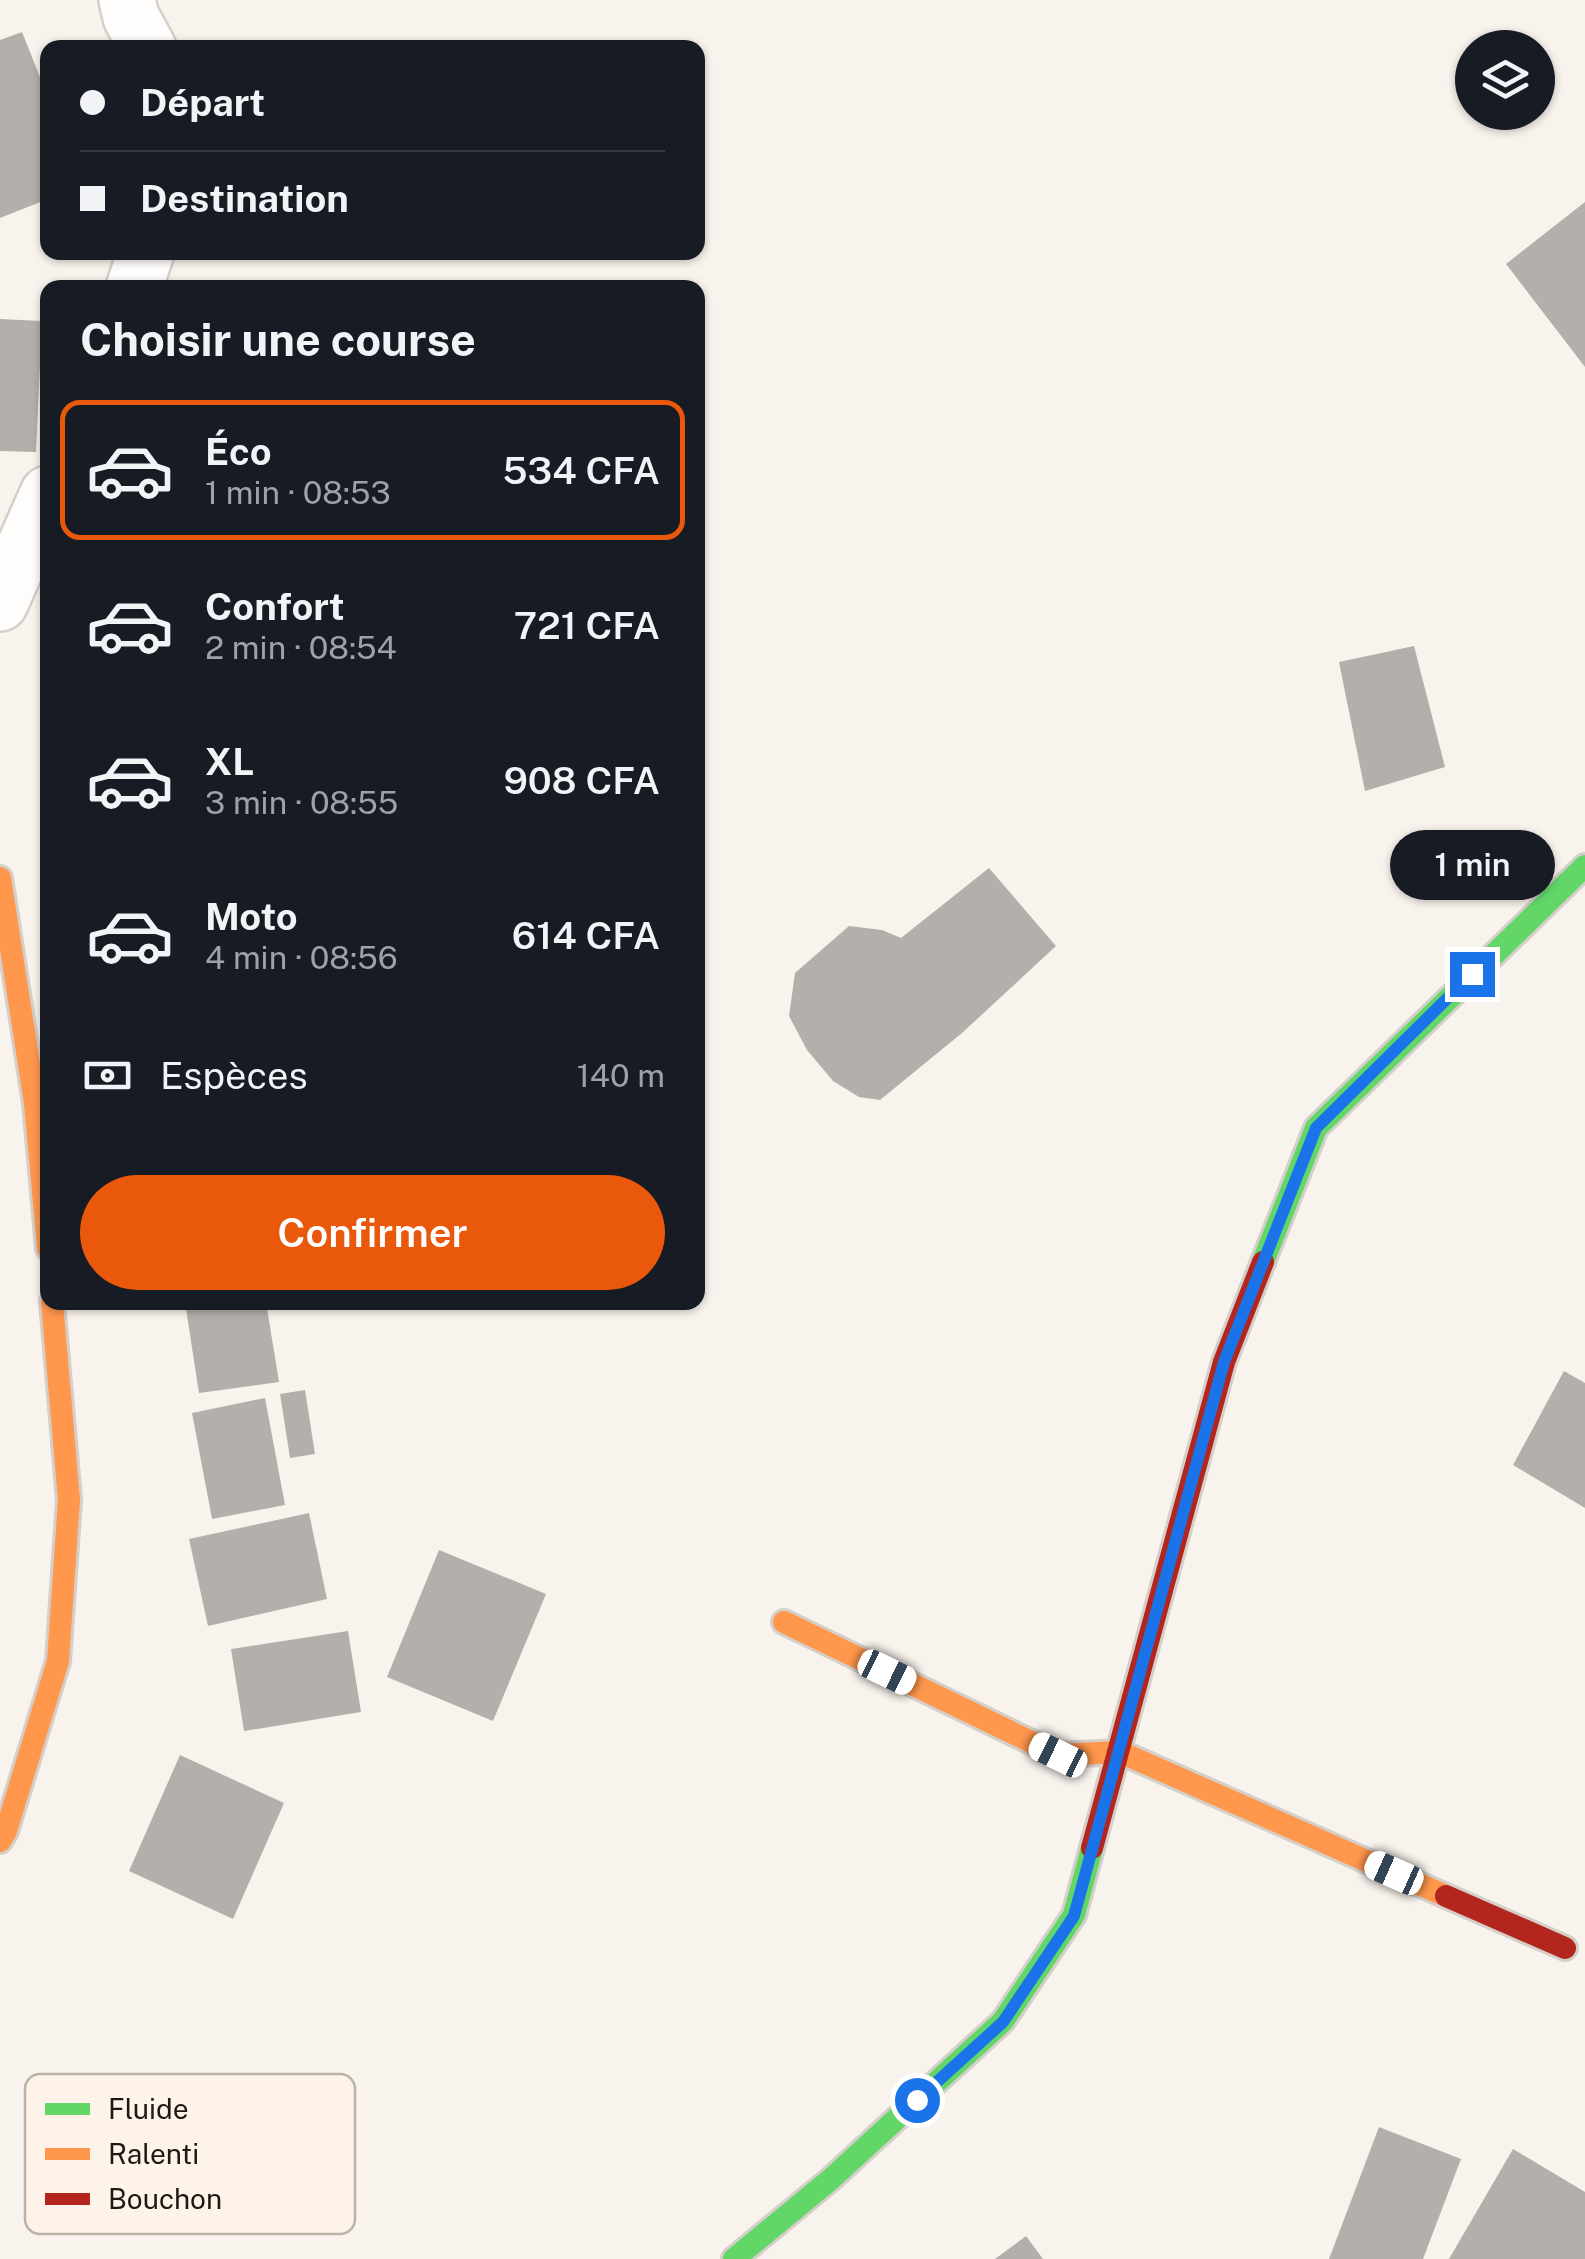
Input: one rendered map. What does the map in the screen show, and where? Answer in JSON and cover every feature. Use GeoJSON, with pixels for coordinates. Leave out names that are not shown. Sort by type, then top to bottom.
{"type":"FeatureCollection","features":[{"type":"Feature","properties":{"kind":"street"},"geometry":{"type":"LineString","coordinates":[[127,0],[144,40]]}},
{"type":"Feature","properties":{"kind":"street"},"geometry":{"type":"LineString","coordinates":[[0,604],[40,512]]}},
{"type":"Feature","properties":{"kind":"street"},"geometry":{"type":"LineString","coordinates":[[734,2259],[831,2179],[1003,2022],[1074,1916],[1224,1362],[1316,1128],[1585,866]]}},
{"type":"Feature","properties":{"kind":"street"},"geometry":{"type":"LineString","coordinates":[[0,878],[40,1158]]}},
{"type":"Feature","properties":{"kind":"street"},"geometry":{"type":"LineString","coordinates":[[0,1841],[58,1661],[69,1500],[53,1310]]}},
{"type":"Feature","properties":{"kind":"street"},"geometry":{"type":"LineString","coordinates":[[784,1622],[1058,1755],[1120,1752],[1565,1948]]}},
{"type":"Feature","properties":{"kind":"building"},"geometry":{"type":"Polygon","coordinates":[[[22,32],[40,77],[40,202],[0,218],[0,40],[22,32]]]}},
{"type":"Feature","properties":{"kind":"building"},"geometry":{"type":"Polygon","coordinates":[[[1585,202],[1585,367],[1506,264],[1585,202]]]}},
{"type":"Feature","properties":{"kind":"building"},"geometry":{"type":"Polygon","coordinates":[[[0,319],[40,321],[36,452],[0,451],[0,319]]]}},
{"type":"Feature","properties":{"kind":"building"},"geometry":{"type":"Polygon","coordinates":[[[1414,646],[1445,767],[1365,791],[1339,662],[1414,646]]]}},
{"type":"Feature","properties":{"kind":"building"},"geometry":{"type":"Polygon","coordinates":[[[989,868],[1056,946],[962,1033],[880,1100],[859,1097],[833,1081],[807,1050],[789,1016],[795,973],[849,926],[882,930],[901,938],[989,868]]]}},
{"type":"Feature","properties":{"kind":"building"},"geometry":{"type":"Polygon","coordinates":[[[186,1310],[267,1310],[279,1382],[199,1393],[186,1310]]]}},
{"type":"Feature","properties":{"kind":"building"},"geometry":{"type":"Polygon","coordinates":[[[1564,1371],[1585,1383],[1585,1508],[1513,1465],[1564,1371]]]}},
{"type":"Feature","properties":{"kind":"building"},"geometry":{"type":"Polygon","coordinates":[[[305,1390],[315,1454],[290,1458],[280,1394],[305,1390]]]}},
{"type":"Feature","properties":{"kind":"building"},"geometry":{"type":"Polygon","coordinates":[[[265,1398],[285,1505],[212,1519],[192,1413],[265,1398]]]}},
{"type":"Feature","properties":{"kind":"building"},"geometry":{"type":"Polygon","coordinates":[[[309,1513],[327,1599],[208,1626],[189,1539],[309,1513]]]}},
{"type":"Feature","properties":{"kind":"building"},"geometry":{"type":"Polygon","coordinates":[[[439,1550],[546,1594],[493,1721],[387,1677],[439,1550]]]}},
{"type":"Feature","properties":{"kind":"building"},"geometry":{"type":"Polygon","coordinates":[[[348,1631],[361,1712],[244,1731],[231,1649],[348,1631]]]}},
{"type":"Feature","properties":{"kind":"building"},"geometry":{"type":"Polygon","coordinates":[[[180,1755],[284,1803],[233,1919],[129,1871],[180,1755]]]}},
{"type":"Feature","properties":{"kind":"building"},"geometry":{"type":"Polygon","coordinates":[[[1379,2127],[1461,2159],[1423,2259],[1329,2259],[1379,2127]]]}},
{"type":"Feature","properties":{"kind":"building"},"geometry":{"type":"Polygon","coordinates":[[[1513,2149],[1585,2192],[1585,2259],[1449,2259],[1513,2149]]]}},
{"type":"Feature","properties":{"kind":"building"},"geometry":{"type":"Polygon","coordinates":[[[1026,2236],[1043,2259],[995,2259],[1026,2236]]]}},
{"type":"Feature","properties":{"kind":"traffic: fast"},"geometry":{"type":"LineString","coordinates":[[1263,1262],[1316,1128],[1585,866]]}},
{"type":"Feature","properties":{"kind":"traffic: fast"},"geometry":{"type":"LineString","coordinates":[[734,2259],[831,2179],[1003,2021],[1074,1915],[1092,1848]]}},
{"type":"Feature","properties":{"kind":"traffic: slow"},"geometry":{"type":"LineString","coordinates":[[0,878],[40,1159]]}},
{"type":"Feature","properties":{"kind":"traffic: slow"},"geometry":{"type":"LineString","coordinates":[[0,1841],[58,1661],[69,1500],[53,1310]]}},
{"type":"Feature","properties":{"kind":"traffic: slow"},"geometry":{"type":"LineString","coordinates":[[784,1622],[1058,1755],[1120,1752],[1446,1896]]}},
{"type":"Feature","properties":{"kind":"traffic: jam"},"geometry":{"type":"LineString","coordinates":[[1092,1848],[1224,1362],[1263,1262]]}},
{"type":"Feature","properties":{"kind":"traffic: jam"},"geometry":{"type":"LineString","coordinates":[[1446,1896],[1565,1948]]}},
{"type":"Feature","properties":{"kind":"route"},"geometry":{"type":"LineString","coordinates":[[917,2100],[1003,2022],[1074,1916],[1224,1362],[1316,1128],[1472,974]]}}]}
